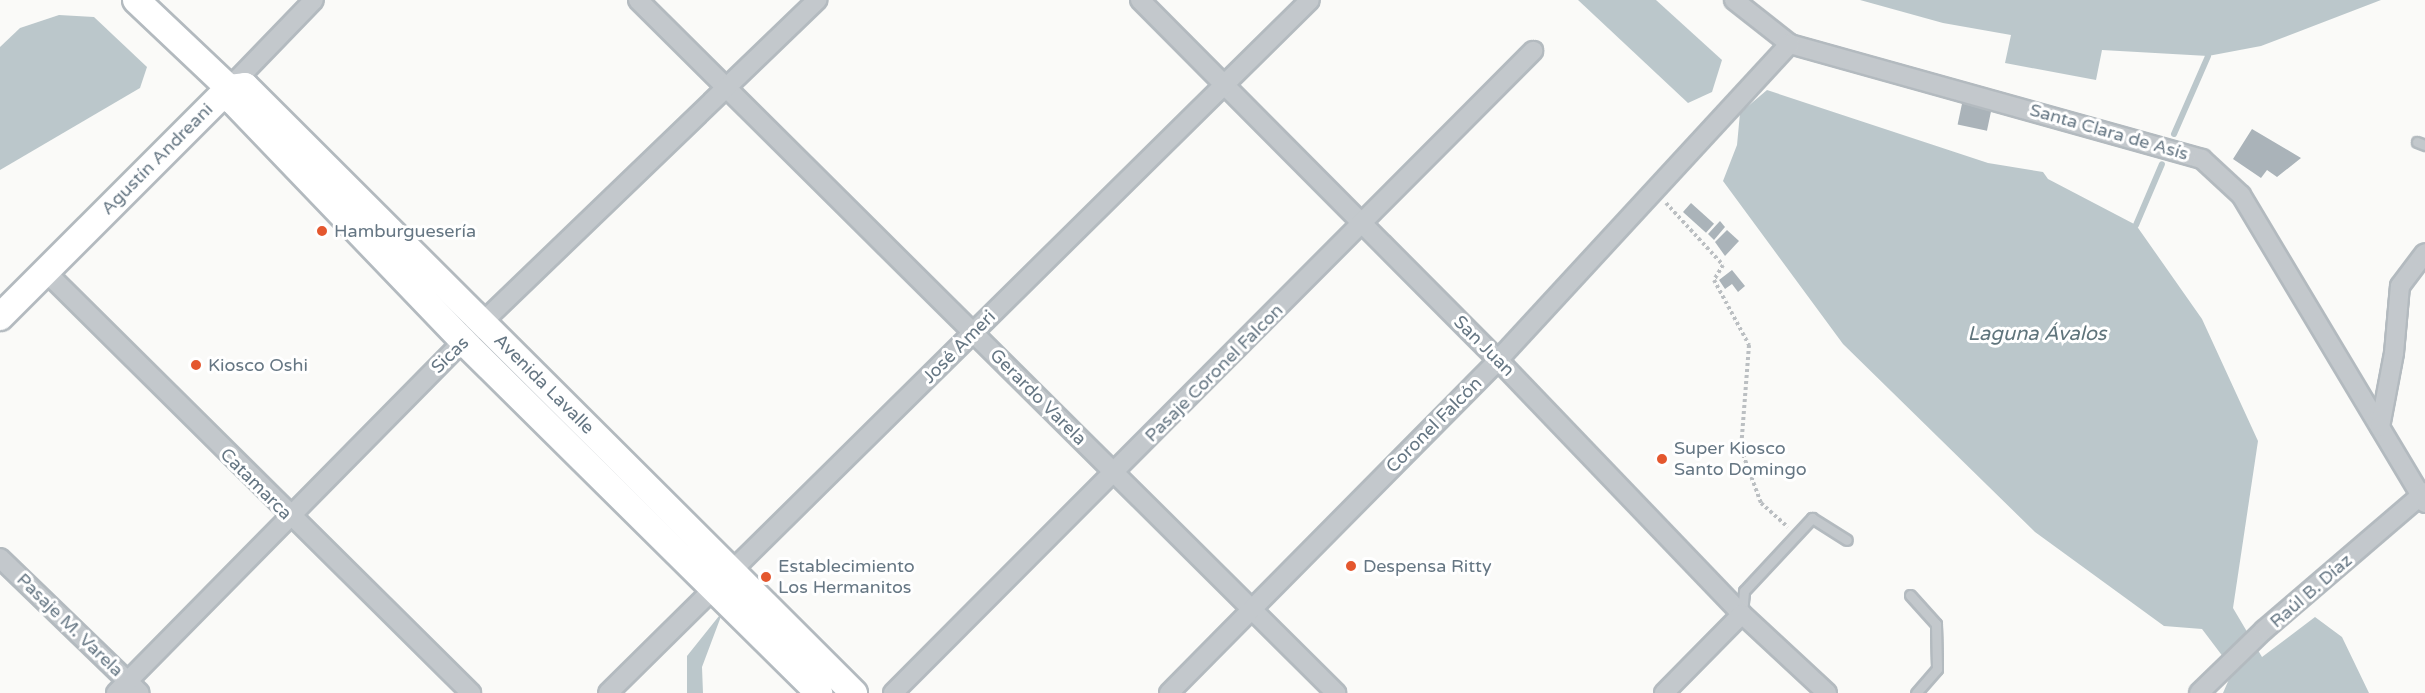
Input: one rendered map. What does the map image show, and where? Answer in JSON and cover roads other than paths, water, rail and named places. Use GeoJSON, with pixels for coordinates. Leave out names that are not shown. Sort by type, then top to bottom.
{"type":"FeatureCollection","features":[{"type":"Feature","properties":{"kind":"main road","name":"Avenida Lavalle"},"geometry":{"type":"LineString","coordinates":[[136,0],[229,88],[233,101],[463,341],[819,693]]}},
{"type":"Feature","properties":{"kind":"main road","name":"Avenida Lavalle"},"geometry":{"type":"LineString","coordinates":[[229,88],[245,87],[854,693]]}},
{"type":"Feature","properties":{"kind":"main road","name":"Agustín Andreani"},"geometry":{"type":"LineString","coordinates":[[0,317],[229,88]]}},
{"type":"Feature","properties":{"kind":"street","name":"Agustín Andreani"},"geometry":{"type":"LineString","coordinates":[[229,88],[314,0]]}},
{"type":"Feature","properties":{"kind":"street","name":"Gerardo Varela"},"geometry":{"type":"LineString","coordinates":[[638,0],[1336,693]]}},
{"type":"Feature","properties":{"kind":"street","name":"Sicas"},"geometry":{"type":"LineString","coordinates":[[128,689],[289,517],[463,341],[484,324],[817,0]]}},
{"type":"Feature","properties":{"kind":"street","name":"San Juan"},"geometry":{"type":"LineString","coordinates":[[1140,0],[1362,226],[1498,360],[1742,614],[1827,693]]}},
{"type":"Feature","properties":{"kind":"street","name":"José Ameri"},"geometry":{"type":"LineString","coordinates":[[608,693],[734,572],[1222,82],[1310,0]]}},
{"type":"Feature","properties":{"kind":"street","name":"Santa Clara de Asís"},"geometry":{"type":"LineString","coordinates":[[1734,0],[1790,44],[2202,159],[2241,195],[2423,498]]}},
{"type":"Feature","properties":{"kind":"street","name":"Coronel Falcón"},"geometry":{"type":"LineString","coordinates":[[1169,693],[1498,360],[1790,44]]}},
{"type":"Feature","properties":{"kind":"street","name":"Pasaje Coronel Falcon"},"geometry":{"type":"LineString","coordinates":[[893,693],[1362,226],[1533,51]]}},
{"type":"Feature","properties":{"kind":"street"},"geometry":{"type":"LineString","coordinates":[[2380,427],[2394,354],[2400,286],[2425,253]]}},
{"type":"Feature","properties":{"kind":"street","name":"Catamarca"},"geometry":{"type":"LineString","coordinates":[[45,271],[289,517],[471,693]]}},
{"type":"Feature","properties":{"kind":"street","name":"Raúl B. Díaz"},"geometry":{"type":"LineString","coordinates":[[2199,693],[2264,630],[2423,498]]}},
{"type":"Feature","properties":{"kind":"street","name":"Pasaje M. Varela"},"geometry":{"type":"LineString","coordinates":[[0,558],[128,689]]}},
{"type":"Feature","properties":{"kind":"street"},"geometry":{"type":"LineString","coordinates":[[1664,693],[1742,614]]}},
{"type":"Feature","properties":{"kind":"lane"},"geometry":{"type":"LineString","coordinates":[[1742,614],[1744,591],[1812,518],[1847,540]]}},
{"type":"Feature","properties":{"kind":"lane"},"geometry":{"type":"LineString","coordinates":[[1910,595],[1936,624],[1937,669],[1916,693]]}},
{"type":"Feature","properties":{"kind":"water"},"geometry":{"type":"Polygon","coordinates":[[[1578,0],[1656,0],[1722,60],[1712,92],[1688,103],[1578,0]]]}},
{"type":"Feature","properties":{"kind":"water"},"geometry":{"type":"Polygon","coordinates":[[[1860,0],[2381,0],[2261,46],[2208,56],[2102,50],[2096,80],[2005,63],[2011,35],[1943,23],[1860,0]]]}},
{"type":"Feature","properties":{"kind":"water"},"geometry":{"type":"Polygon","coordinates":[[[59,15],[94,17],[147,67],[140,88],[0,170],[0,47],[20,28],[59,15]]]}},
{"type":"Feature","properties":{"kind":"water","name":"Laguna Ávalos"},"geometry":{"type":"Polygon","coordinates":[[[1767,90],[1988,163],[2043,172],[2048,179],[2136,225],[2202,319],[2258,441],[2233,608],[2262,657],[2315,617],[2342,637],[2369,693],[2223,693],[2233,670],[2202,629],[2164,626],[2035,532],[1843,344],[1723,181],[1737,145],[1740,113],[1767,90]]]}},
{"type":"Feature","properties":{"kind":"water"},"geometry":{"type":"Polygon","coordinates":[[[723,611],[702,667],[703,693],[687,693],[687,656],[723,611]]]}},
{"type":"Feature","properties":{"kind":"waterway"},"geometry":{"type":"LineString","coordinates":[[2174,134],[2208,56]]}},
{"type":"Feature","properties":{"kind":"waterway"},"geometry":{"type":"LineString","coordinates":[[2136,225],[2162,164]]}},
{"type":"Feature","properties":{"kind":"place","name":"Hamburguesería"},"geometry":{"type":"Point","coordinates":[322,231]}},
{"type":"Feature","properties":{"kind":"place","name":"Kiosco Oshi"},"geometry":{"type":"Point","coordinates":[196,365]}},
{"type":"Feature","properties":{"kind":"place","name":"Super Kiosco Santo Domingo"},"geometry":{"type":"Point","coordinates":[1662,459]}},
{"type":"Feature","properties":{"kind":"place","name":"Despensa Ritty"},"geometry":{"type":"Point","coordinates":[1351,566]}},
{"type":"Feature","properties":{"kind":"place","name":"Establecimiento Los Hermanitos"},"geometry":{"type":"Point","coordinates":[766,577]}}]}
